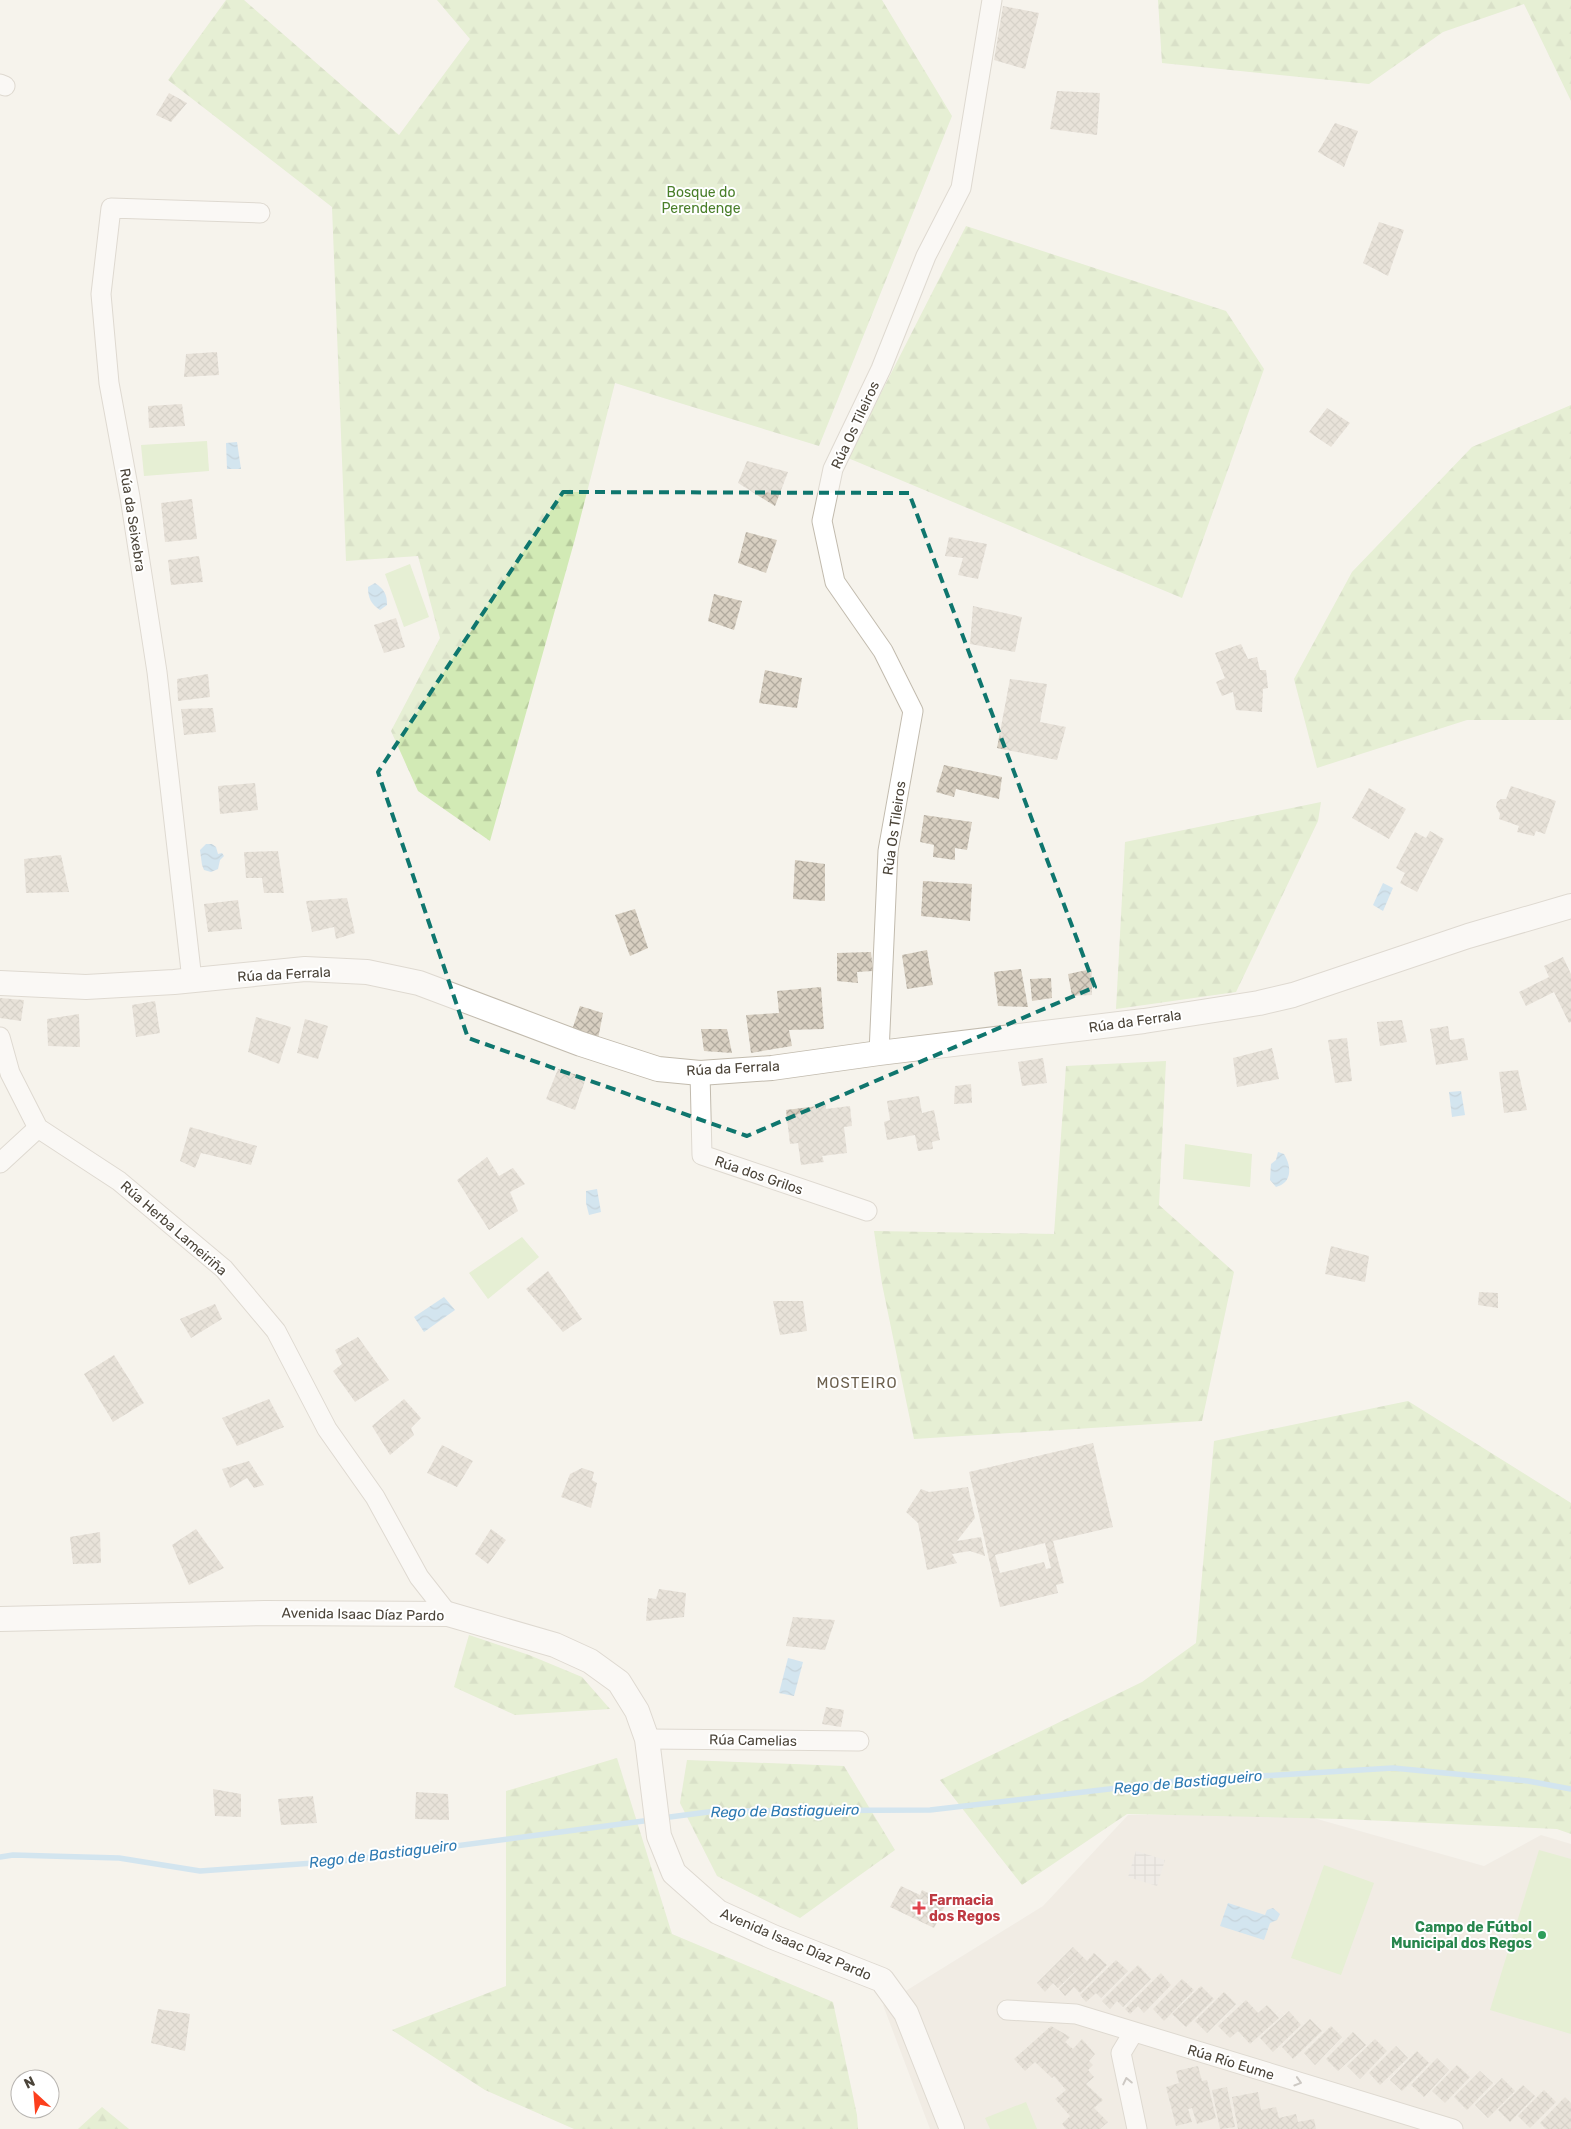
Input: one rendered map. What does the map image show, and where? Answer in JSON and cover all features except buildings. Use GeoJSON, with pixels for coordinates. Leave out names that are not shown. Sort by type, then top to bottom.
{"type":"FeatureCollection","features":[{"type":"Feature","properties":{"kind":"street","name":"Rúa Os Tileiros"},"geometry":{"type":"LineString","coordinates":[[879,1053],[888,851],[913,711],[883,651],[835,582],[822,521],[833,469],[881,369],[926,256],[961,188],[992,0]]}},
{"type":"Feature","properties":{"kind":"street","name":"Rúa da Seixebra"},"geometry":{"type":"LineString","coordinates":[[192,980],[157,672],[130,497],[109,383],[102,294],[111,208],[260,213]]}},
{"type":"Feature","properties":{"kind":"street","name":"Rúa da Ferrala"},"geometry":{"type":"LineString","coordinates":[[0,983],[86,987],[305,970],[367,972],[419,983],[580,1044],[658,1068],[700,1073],[772,1068],[1144,1021],[1259,1003],[1293,995],[1468,936],[1571,906]]}},
{"type":"Feature","properties":{"kind":"street"},"geometry":{"type":"LineString","coordinates":[[0,1037],[10,1072],[38,1128],[0,1163]]}},
{"type":"Feature","properties":{"kind":"street","name":"Rúa dos Grilos"},"geometry":{"type":"LineString","coordinates":[[700,1073],[702,1155],[866,1211]]}},
{"type":"Feature","properties":{"kind":"street","name":"Rúa Herba Lameiriña"},"geometry":{"type":"LineString","coordinates":[[38,1128],[119,1181],[230,1276],[276,1331],[327,1429],[375,1496],[419,1577],[448,1614]]}},
{"type":"Feature","properties":{"kind":"street","name":"Avenida Isaac Díaz Pardo"},"geometry":{"type":"LineString","coordinates":[[0,1619],[265,1613],[448,1614],[555,1645],[590,1661],[619,1682],[637,1711],[647,1739],[658,1836],[674,1873],[718,1912],[773,1937],[882,1980],[906,2013],[952,2129]]}},
{"type":"Feature","properties":{"kind":"street","name":"Rúa Camelias"},"geometry":{"type":"LineString","coordinates":[[647,1739],[859,1741]]}},
{"type":"Feature","properties":{"kind":"street","name":"Rúa Río Eume"},"geometry":{"type":"LineString","coordinates":[[1007,2010],[1076,2014],[1453,2129]]}},
{"type":"Feature","properties":{"kind":"street"},"geometry":{"type":"LineString","coordinates":[[1134,2033],[1121,2053],[1138,2129]]}},
{"type":"Feature","properties":{"kind":"highlighted area"},"geometry":{"type":"Polygon","coordinates":[[[563,492],[909,493],[1095,987],[747,1136],[468,1038],[378,772],[563,492]]]}},
{"type":"Feature","properties":{"kind":"shaded area"},"geometry":{"type":"Polygon","coordinates":[[[1128,1815],[1303,1815],[1484,1866],[1541,1835],[1571,1844],[1571,2129],[930,2129],[883,2005],[1043,1906],[1128,1815]]]}},
{"type":"Feature","properties":{"kind":"shaded area"},"geometry":{"type":"Polygon","coordinates":[[[1136,1851],[1165,1860],[1157,1886],[1128,1877],[1136,1851]]]}},
{"type":"Feature","properties":{"kind":"green space","name":"Bosque do Perendenge"},"geometry":{"type":"Polygon","coordinates":[[[226,0],[244,0],[399,135],[470,39],[437,0],[882,0],[952,116],[819,446],[615,383],[575,539],[490,841],[418,791],[391,731],[440,638],[418,556],[346,561],[332,207],[168,80],[226,0]]]}},
{"type":"Feature","properties":{"kind":"green space"},"geometry":{"type":"Polygon","coordinates":[[[1158,0],[1571,0],[1571,101],[1524,4],[1443,32],[1369,84],[1162,63],[1158,0]]]}},
{"type":"Feature","properties":{"kind":"green space"},"geometry":{"type":"Polygon","coordinates":[[[966,226],[1226,311],[1264,369],[1182,598],[848,458],[966,226]]]}},
{"type":"Feature","properties":{"kind":"green space"},"geometry":{"type":"Polygon","coordinates":[[[1571,405],[1571,720],[1467,720],[1317,768],[1294,679],[1352,572],[1472,447],[1571,405]]]}},
{"type":"Feature","properties":{"kind":"green space"},"geometry":{"type":"Polygon","coordinates":[[[207,441],[209,471],[144,476],[141,445],[207,441]]]}},
{"type":"Feature","properties":{"kind":"green space"},"geometry":{"type":"Polygon","coordinates":[[[410,564],[429,617],[404,627],[385,574],[410,564]]]}},
{"type":"Feature","properties":{"kind":"green space"},"geometry":{"type":"Polygon","coordinates":[[[1321,802],[1318,821],[1236,992],[1116,1009],[1125,842],[1321,802]]]}},
{"type":"Feature","properties":{"kind":"green space"},"geometry":{"type":"Polygon","coordinates":[[[1166,1061],[1159,1205],[1234,1272],[1202,1421],[914,1439],[882,1284],[874,1231],[1054,1234],[1066,1066],[1166,1061]]]}},
{"type":"Feature","properties":{"kind":"green space"},"geometry":{"type":"Polygon","coordinates":[[[1185,1144],[1252,1154],[1250,1187],[1183,1179],[1185,1144]]]}},
{"type":"Feature","properties":{"kind":"green space"},"geometry":{"type":"Polygon","coordinates":[[[522,1237],[539,1257],[488,1299],[469,1273],[522,1237]]]}},
{"type":"Feature","properties":{"kind":"green space"},"geometry":{"type":"Polygon","coordinates":[[[1408,1401],[1571,1503],[1571,1834],[1557,1829],[1343,1819],[1127,1814],[1022,1885],[940,1780],[1142,1682],[1196,1643],[1214,1441],[1408,1401]]]}},
{"type":"Feature","properties":{"kind":"green space"},"geometry":{"type":"Polygon","coordinates":[[[469,1635],[529,1655],[582,1677],[610,1709],[515,1715],[454,1687],[469,1635]]]}},
{"type":"Feature","properties":{"kind":"green space"},"geometry":{"type":"Polygon","coordinates":[[[617,1758],[672,1934],[833,2002],[857,2115],[858,2129],[574,2129],[485,2090],[392,2030],[506,1986],[506,1791],[617,1758]]]}},
{"type":"Feature","properties":{"kind":"green space"},"geometry":{"type":"Polygon","coordinates":[[[687,1760],[844,1766],[895,1850],[800,1918],[717,1876],[680,1803],[687,1760]]]}},
{"type":"Feature","properties":{"kind":"green space","name":"Campo de Fútbol Municipal dos Regos"},"geometry":{"type":"Polygon","coordinates":[[[1539,1850],[1571,1859],[1571,2034],[1490,2010],[1539,1850]]]}},
{"type":"Feature","properties":{"kind":"green space"},"geometry":{"type":"Polygon","coordinates":[[[1324,1865],[1374,1883],[1341,1975],[1291,1958],[1324,1865]]]}},
{"type":"Feature","properties":{"kind":"green space"},"geometry":{"type":"Polygon","coordinates":[[[1026,2102],[1037,2129],[990,2129],[985,2118],[1026,2102]]]}},
{"type":"Feature","properties":{"kind":"green space"},"geometry":{"type":"Polygon","coordinates":[[[102,2107],[129,2129],[78,2129],[102,2107]]]}},
{"type":"Feature","properties":{"kind":"water"},"geometry":{"type":"Polygon","coordinates":[[[237,442],[241,469],[227,469],[226,443],[237,442]]]}},
{"type":"Feature","properties":{"kind":"water"},"geometry":{"type":"Polygon","coordinates":[[[375,583],[386,595],[387,605],[380,610],[372,603],[369,594],[368,587],[375,583]]]}},
{"type":"Feature","properties":{"kind":"water"},"geometry":{"type":"Polygon","coordinates":[[[206,844],[212,844],[216,847],[218,854],[222,853],[224,856],[220,860],[218,869],[211,872],[204,870],[202,865],[200,850],[206,844]]]}},
{"type":"Feature","properties":{"kind":"water"},"geometry":{"type":"Polygon","coordinates":[[[1383,883],[1393,888],[1383,911],[1373,905],[1383,883]]]}},
{"type":"Feature","properties":{"kind":"water"},"geometry":{"type":"Polygon","coordinates":[[[1461,1091],[1465,1115],[1452,1117],[1449,1092],[1461,1091]]]}},
{"type":"Feature","properties":{"kind":"water"},"geometry":{"type":"Polygon","coordinates":[[[1278,1152],[1284,1154],[1287,1159],[1289,1174],[1285,1182],[1276,1187],[1270,1180],[1271,1164],[1276,1160],[1278,1152]]]}},
{"type":"Feature","properties":{"kind":"water"},"geometry":{"type":"Polygon","coordinates":[[[597,1189],[601,1212],[589,1215],[586,1191],[597,1189]]]}},
{"type":"Feature","properties":{"kind":"water"},"geometry":{"type":"Polygon","coordinates":[[[444,1297],[455,1310],[424,1332],[414,1317],[444,1297]]]}},
{"type":"Feature","properties":{"kind":"water"},"geometry":{"type":"Polygon","coordinates":[[[788,1658],[803,1662],[794,1696],[779,1693],[788,1658]]]}},
{"type":"Feature","properties":{"kind":"water"},"geometry":{"type":"Polygon","coordinates":[[[1228,1903],[1265,1915],[1267,1910],[1273,1908],[1280,1914],[1277,1920],[1270,1923],[1264,1940],[1220,1926],[1228,1903]]]}},
{"type":"Feature","properties":{"kind":"waterway","name":"Rego de Bastiagueiro"},"geometry":{"type":"LineString","coordinates":[[662,1818],[716,1811],[930,1810],[1177,1781],[1393,1768],[1528,1781],[1571,1789]]}},
{"type":"Feature","properties":{"kind":"waterway","name":"Rego de Bastiagueiro"},"geometry":{"type":"LineString","coordinates":[[0,1857],[13,1855],[119,1858],[200,1871],[342,1861],[651,1820]]}},
{"type":"Feature","properties":{"kind":"place","name":"Farmacia dos Regos"},"geometry":{"type":"Point","coordinates":[919,1908]}},
{"type":"Feature","properties":{"kind":"place","name":"Campo de Fútbol Municipal dos Regos"},"geometry":{"type":"Point","coordinates":[1542,1935]}},
{"type":"Feature","properties":{"kind":"district","name":"MOSTEIRO"},"geometry":{"type":"Point","coordinates":[857,1383]}}]}
